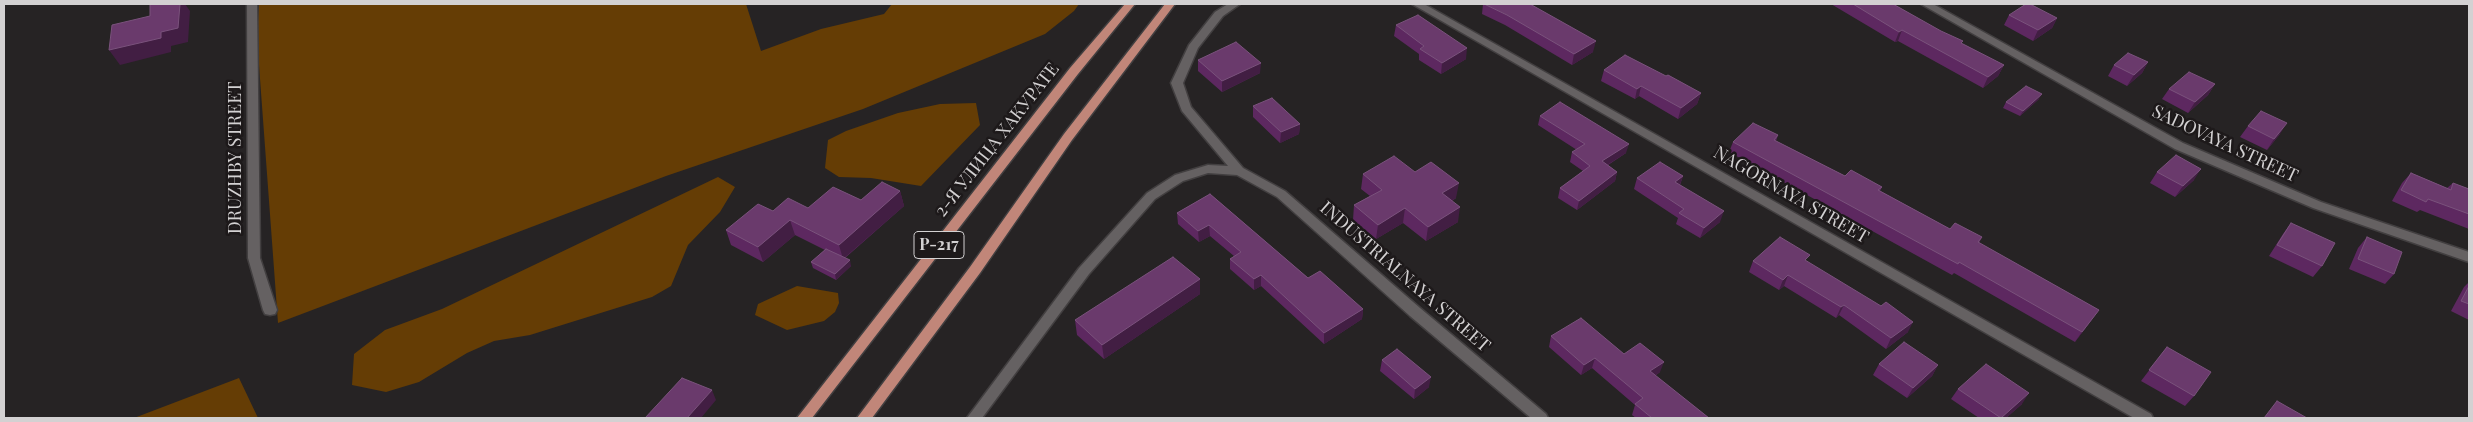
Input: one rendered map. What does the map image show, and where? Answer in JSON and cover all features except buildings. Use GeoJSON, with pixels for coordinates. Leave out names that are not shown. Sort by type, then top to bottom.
{"type":"FeatureCollection","features":[{"type":"Feature","properties":{"kind":"main road","name":"2-Я УЛИЦА ХАКУРАТЕ"},"geometry":{"type":"LineString","coordinates":[[804,418],[1074,71],[1130,4]]}},
{"type":"Feature","properties":{"kind":"main road","name":"Р-217"},"geometry":{"type":"LineString","coordinates":[[864,418],[976,270],[1068,137],[1170,4]]}},
{"type":"Feature","properties":{"kind":"street","name":"DRUZHBY STREET"},"geometry":{"type":"LineString","coordinates":[[252,4],[254,258],[270,310]]}},
{"type":"Feature","properties":{"kind":"street"},"geometry":{"type":"LineString","coordinates":[[1236,4],[1219,14],[1193,47],[1177,83],[1186,108],[1240,171]]}},
{"type":"Feature","properties":{"kind":"street","name":"NAGORNAYA STREET"},"geometry":{"type":"LineString","coordinates":[[1417,4],[2146,418]]}},
{"type":"Feature","properties":{"kind":"street","name":"SADOVAYA STREET"},"geometry":{"type":"LineString","coordinates":[[1926,4],[2179,146],[2317,205],[2469,257]]}},
{"type":"Feature","properties":{"kind":"street"},"geometry":{"type":"LineString","coordinates":[[974,418],[1084,271],[1151,196],[1179,178],[1208,169],[1240,171]]}},
{"type":"Feature","properties":{"kind":"street","name":"INDUSTRIALNAYA STREET"},"geometry":{"type":"LineString","coordinates":[[1240,171],[1281,194],[1415,312],[1541,418]]}},
{"type":"Feature","properties":{"kind":"street"},"geometry":{"type":"LineString","coordinates":[[872,418],[898,380],[900,370]]}},
{"type":"Feature","properties":{"kind":"shaded area"},"geometry":{"type":"Polygon","coordinates":[[[259,4],[746,4],[761,51],[821,29],[884,14],[892,4],[1079,4],[1074,11],[1045,34],[863,109],[666,176],[278,323],[257,38],[259,4]]]}},
{"type":"Feature","properties":{"kind":"shaded area"},"geometry":{"type":"Polygon","coordinates":[[[976,103],[980,125],[921,186],[871,178],[839,177],[825,168],[828,140],[846,131],[898,113],[940,104],[976,103]]]}},
{"type":"Feature","properties":{"kind":"shaded area"},"geometry":{"type":"Polygon","coordinates":[[[718,177],[735,187],[720,212],[688,245],[671,286],[652,297],[530,335],[494,341],[467,353],[419,382],[386,392],[352,385],[354,354],[385,330],[442,309],[718,177]]]}},
{"type":"Feature","properties":{"kind":"shaded area"},"geometry":{"type":"Polygon","coordinates":[[[797,286],[838,293],[839,303],[835,312],[824,321],[787,330],[755,315],[758,304],[797,286]]]}},
{"type":"Feature","properties":{"kind":"shaded area"},"geometry":{"type":"Polygon","coordinates":[[[239,378],[258,418],[134,418],[239,378]]]}}]}
